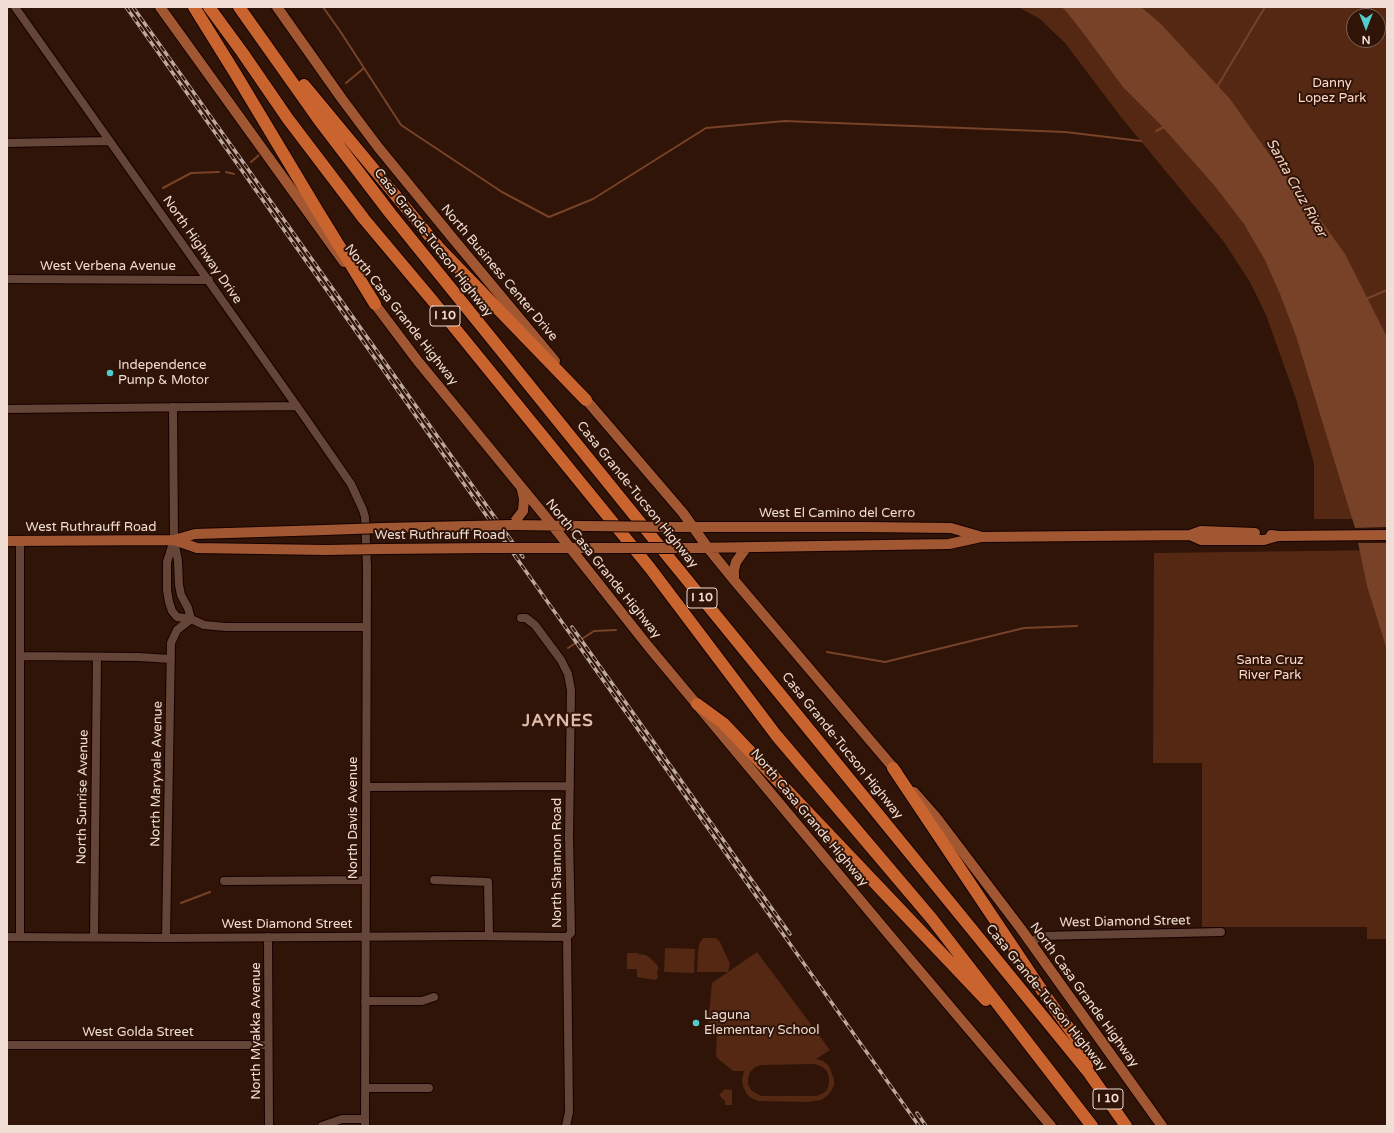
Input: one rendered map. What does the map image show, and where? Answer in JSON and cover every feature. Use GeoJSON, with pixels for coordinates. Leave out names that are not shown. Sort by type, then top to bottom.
{"type":"FeatureCollection","features":[{"type":"Feature","properties":{"kind":"highway"},"geometry":{"type":"LineString","coordinates":[[194,7],[375,304]]}},
{"type":"Feature","properties":{"kind":"highway","name":"I 10"},"geometry":{"type":"LineString","coordinates":[[209,7],[288,119],[364,219],[447,318],[650,568],[776,735],[932,919],[1092,1126]]}},
{"type":"Feature","properties":{"kind":"highway"},"geometry":{"type":"LineString","coordinates":[[242,11],[440,249],[586,400]]}},
{"type":"Feature","properties":{"kind":"highway","name":"Casa Grande-Tucson Highway"},"geometry":{"type":"LineString","coordinates":[[242,11],[319,120],[399,224],[631,511],[1090,1073],[1126,1126]]}},
{"type":"Feature","properties":{"kind":"highway"},"geometry":{"type":"LineString","coordinates":[[697,704],[723,722],[1012,1027],[1021,1034]]}},
{"type":"Feature","properties":{"kind":"highway"},"geometry":{"type":"LineString","coordinates":[[894,768],[1045,995],[1081,1046],[1090,1073]]}},
{"type":"Feature","properties":{"kind":"main road","name":"North Casa Grande Highway"},"geometry":{"type":"LineString","coordinates":[[160,7],[311,219],[417,360],[552,525],[648,646],[1051,1126]]}},
{"type":"Feature","properties":{"kind":"main road","name":"North Business Center Drive"},"geometry":{"type":"LineString","coordinates":[[278,7],[378,147],[528,327],[586,400],[683,513],[708,548]]}},
{"type":"Feature","properties":{"kind":"main road"},"geometry":{"type":"LineString","coordinates":[[517,524],[523,511],[524,499],[522,490]]}},
{"type":"Feature","properties":{"kind":"main road","name":"West Ruthrauff Road"},"geometry":{"type":"LineString","coordinates":[[7,541],[174,540],[195,534],[517,524],[693,527]]}},
{"type":"Feature","properties":{"kind":"main road","name":"West El Camino del Cerro"},"geometry":{"type":"LineString","coordinates":[[693,527],[865,526],[951,528],[981,537]]}},
{"type":"Feature","properties":{"kind":"main road","name":"West El Camino del Cerro"},"geometry":{"type":"LineString","coordinates":[[708,548],[949,544],[981,537],[1190,535],[1201,540],[1264,540],[1278,536],[1387,535]]}},
{"type":"Feature","properties":{"kind":"main road","name":"West Ruthrauff Road"},"geometry":{"type":"LineString","coordinates":[[174,540],[197,548],[325,550],[708,548]]}},
{"type":"Feature","properties":{"kind":"main road","name":"North Casa Grande Highway"},"geometry":{"type":"LineString","coordinates":[[708,548],[936,817],[1031,943],[1162,1126]]}},
{"type":"Feature","properties":{"kind":"main road"},"geometry":{"type":"LineString","coordinates":[[734,580],[736,562],[746,548]]}},
{"type":"Feature","properties":{"kind":"street","name":"North Highway Drive"},"geometry":{"type":"LineString","coordinates":[[15,7],[209,280],[351,484],[363,510]]}},
{"type":"Feature","properties":{"kind":"street"},"geometry":{"type":"LineString","coordinates":[[7,143],[109,141]]}},
{"type":"Feature","properties":{"kind":"street","name":"West Verbena Avenue"},"geometry":{"type":"LineString","coordinates":[[7,279],[209,280]]}},
{"type":"Feature","properties":{"kind":"street"},"geometry":{"type":"LineString","coordinates":[[7,410],[297,406]]}},
{"type":"Feature","properties":{"kind":"street"},"geometry":{"type":"LineString","coordinates":[[173,407],[174,540],[178,561],[181,595],[188,608],[191,619]]}},
{"type":"Feature","properties":{"kind":"street","name":"North Davis Avenue"},"geometry":{"type":"LineString","coordinates":[[363,510],[365,517],[367,560],[365,1122]]}},
{"type":"Feature","properties":{"kind":"street"},"geometry":{"type":"LineString","coordinates":[[174,540],[167,562],[169,602],[172,611],[177,616],[191,619],[204,625],[226,627],[367,627]]}},
{"type":"Feature","properties":{"kind":"street"},"geometry":{"type":"LineString","coordinates":[[20,541],[20,937]]}},
{"type":"Feature","properties":{"kind":"street","name":"North Shannon Road"},"geometry":{"type":"LineString","coordinates":[[521,618],[526,618],[534,625],[561,660],[568,674],[571,690],[569,899],[571,933],[567,937],[569,1112],[566,1126]]}},
{"type":"Feature","properties":{"kind":"street","name":"North Maryvale Avenue"},"geometry":{"type":"LineString","coordinates":[[166,938],[171,643],[175,633],[191,619]]}},
{"type":"Feature","properties":{"kind":"street"},"geometry":{"type":"LineString","coordinates":[[20,656],[97,656],[171,659]]}},
{"type":"Feature","properties":{"kind":"street","name":"North Sunrise Avenue"},"geometry":{"type":"LineString","coordinates":[[94,937],[97,656]]}},
{"type":"Feature","properties":{"kind":"street"},"geometry":{"type":"LineString","coordinates":[[366,787],[570,786]]}},
{"type":"Feature","properties":{"kind":"street"},"geometry":{"type":"LineString","coordinates":[[224,881],[366,880]]}},
{"type":"Feature","properties":{"kind":"street"},"geometry":{"type":"LineString","coordinates":[[434,880],[488,882],[489,936]]}},
{"type":"Feature","properties":{"kind":"street","name":"West Diamond Street"},"geometry":{"type":"LineString","coordinates":[[1031,943],[1040,936],[1221,932]]}},
{"type":"Feature","properties":{"kind":"street","name":"North Myakka Avenue"},"geometry":{"type":"LineString","coordinates":[[268,936],[269,1126]]}},
{"type":"Feature","properties":{"kind":"street","name":"West Diamond Street"},"geometry":{"type":"LineString","coordinates":[[7,937],[567,937]]}},
{"type":"Feature","properties":{"kind":"street"},"geometry":{"type":"LineString","coordinates":[[365,1000],[422,1001],[434,997]]}},
{"type":"Feature","properties":{"kind":"street","name":"West Golda Street"},"geometry":{"type":"LineString","coordinates":[[7,1045],[268,1045]]}},
{"type":"Feature","properties":{"kind":"street"},"geometry":{"type":"LineString","coordinates":[[365,1088],[429,1088]]}},
{"type":"Feature","properties":{"kind":"street"},"geometry":{"type":"LineString","coordinates":[[322,1126],[342,1119],[365,1122]]}},
{"type":"Feature","properties":{"kind":"green space","name":"Danny Lopez Park"},"geometry":{"type":"Polygon","coordinates":[[[1018,7],[1387,7],[1387,519],[1314,519],[1314,464],[1296,399],[1266,315],[1250,282],[1224,242],[1121,117],[1065,43],[1040,19],[1018,7]]]}},
{"type":"Feature","properties":{"kind":"green space","name":"Santa Cruz River Park"},"geometry":{"type":"Polygon","coordinates":[[[1387,550],[1387,939],[1367,939],[1367,927],[1202,927],[1202,763],[1153,763],[1154,553],[1387,550]]]}},
{"type":"Feature","properties":{"kind":"green space"},"geometry":{"type":"Polygon","coordinates":[[[703,938],[716,938],[720,942],[730,964],[728,972],[697,972],[699,944],[703,938]]]}},
{"type":"Feature","properties":{"kind":"green space"},"geometry":{"type":"Polygon","coordinates":[[[665,948],[695,949],[694,973],[664,972],[665,948]]]}},
{"type":"Feature","properties":{"kind":"green space"},"geometry":{"type":"Polygon","coordinates":[[[757,952],[830,1050],[816,1059],[823,1061],[829,1066],[834,1079],[834,1085],[827,1096],[821,1100],[808,1102],[758,1101],[751,1098],[746,1093],[743,1086],[742,1080],[744,1071],[733,1071],[716,1057],[717,1030],[708,1026],[712,983],[757,952]],[[815,1064],[761,1065],[755,1067],[750,1072],[748,1084],[751,1090],[761,1096],[816,1096],[827,1090],[829,1083],[827,1071],[815,1064]]]}},
{"type":"Feature","properties":{"kind":"green space"},"geometry":{"type":"Polygon","coordinates":[[[627,953],[637,953],[646,955],[650,958],[658,966],[658,978],[655,980],[637,977],[637,969],[627,969],[627,953]]]}},
{"type":"Feature","properties":{"kind":"green space"},"geometry":{"type":"Polygon","coordinates":[[[725,1089],[732,1090],[732,1105],[725,1105],[725,1101],[719,1095],[725,1089]]]}},
{"type":"Feature","properties":{"kind":"water","name":"Santa Cruz River"},"geometry":{"type":"Polygon","coordinates":[[[1061,7],[1141,7],[1161,24],[1230,99],[1269,154],[1307,201],[1345,254],[1387,337],[1387,650],[1367,586],[1355,528],[1296,336],[1265,260],[1244,224],[1214,185],[1159,123],[1123,87],[1084,34],[1066,11],[1061,7]]]}},
{"type":"Feature","properties":{"kind":"pier"},"geometry":{"type":"Polygon","coordinates":[[[1387,527],[1387,543],[1356,543],[1353,528],[1387,527]]]}},
{"type":"Feature","properties":{"kind":"waterway"},"geometry":{"type":"LineString","coordinates":[[323,7],[401,125],[502,192],[549,217],[593,199],[706,128],[785,121],[1065,132],[1141,141]]}},
{"type":"Feature","properties":{"kind":"waterway"},"geometry":{"type":"LineString","coordinates":[[1217,87],[1265,7]]}},
{"type":"Feature","properties":{"kind":"waterway"},"geometry":{"type":"LineString","coordinates":[[346,83],[364,68]]}},
{"type":"Feature","properties":{"kind":"waterway"},"geometry":{"type":"LineString","coordinates":[[1156,131],[1164,127]]}},
{"type":"Feature","properties":{"kind":"waterway"},"geometry":{"type":"LineString","coordinates":[[251,162],[259,155]]}},
{"type":"Feature","properties":{"kind":"waterway"},"geometry":{"type":"LineString","coordinates":[[163,188],[191,173],[219,172]]}},
{"type":"Feature","properties":{"kind":"waterway"},"geometry":{"type":"LineString","coordinates":[[226,172],[234,174]]}},
{"type":"Feature","properties":{"kind":"waterway"},"geometry":{"type":"LineString","coordinates":[[1366,299],[1387,290]]}},
{"type":"Feature","properties":{"kind":"waterway"},"geometry":{"type":"LineString","coordinates":[[827,652],[885,662],[1024,628],[1077,626]]}},
{"type":"Feature","properties":{"kind":"waterway"},"geometry":{"type":"LineString","coordinates":[[568,648],[594,631],[616,630]]}},
{"type":"Feature","properties":{"kind":"waterway"},"geometry":{"type":"LineString","coordinates":[[181,903],[210,892]]}},
{"type":"Feature","properties":{"kind":"railway"},"geometry":{"type":"LineString","coordinates":[[126,7],[919,1126]]}},
{"type":"Feature","properties":{"kind":"railway"},"geometry":{"type":"LineString","coordinates":[[133,7],[523,557]]}},
{"type":"Feature","properties":{"kind":"railway"},"geometry":{"type":"LineString","coordinates":[[572,627],[790,934]]}},
{"type":"Feature","properties":{"kind":"railway"},"geometry":{"type":"LineString","coordinates":[[917,1113],[926,1126]]}},
{"type":"Feature","properties":{"kind":"place","name":"Independence Pump & Motor"},"geometry":{"type":"Point","coordinates":[110,373]}},
{"type":"Feature","properties":{"kind":"place","name":"Laguna Elementary School"},"geometry":{"type":"Point","coordinates":[696,1023]}},
{"type":"Feature","properties":{"kind":"district","name":"JAYNES"},"geometry":{"type":"Point","coordinates":[558,722]}}]}
